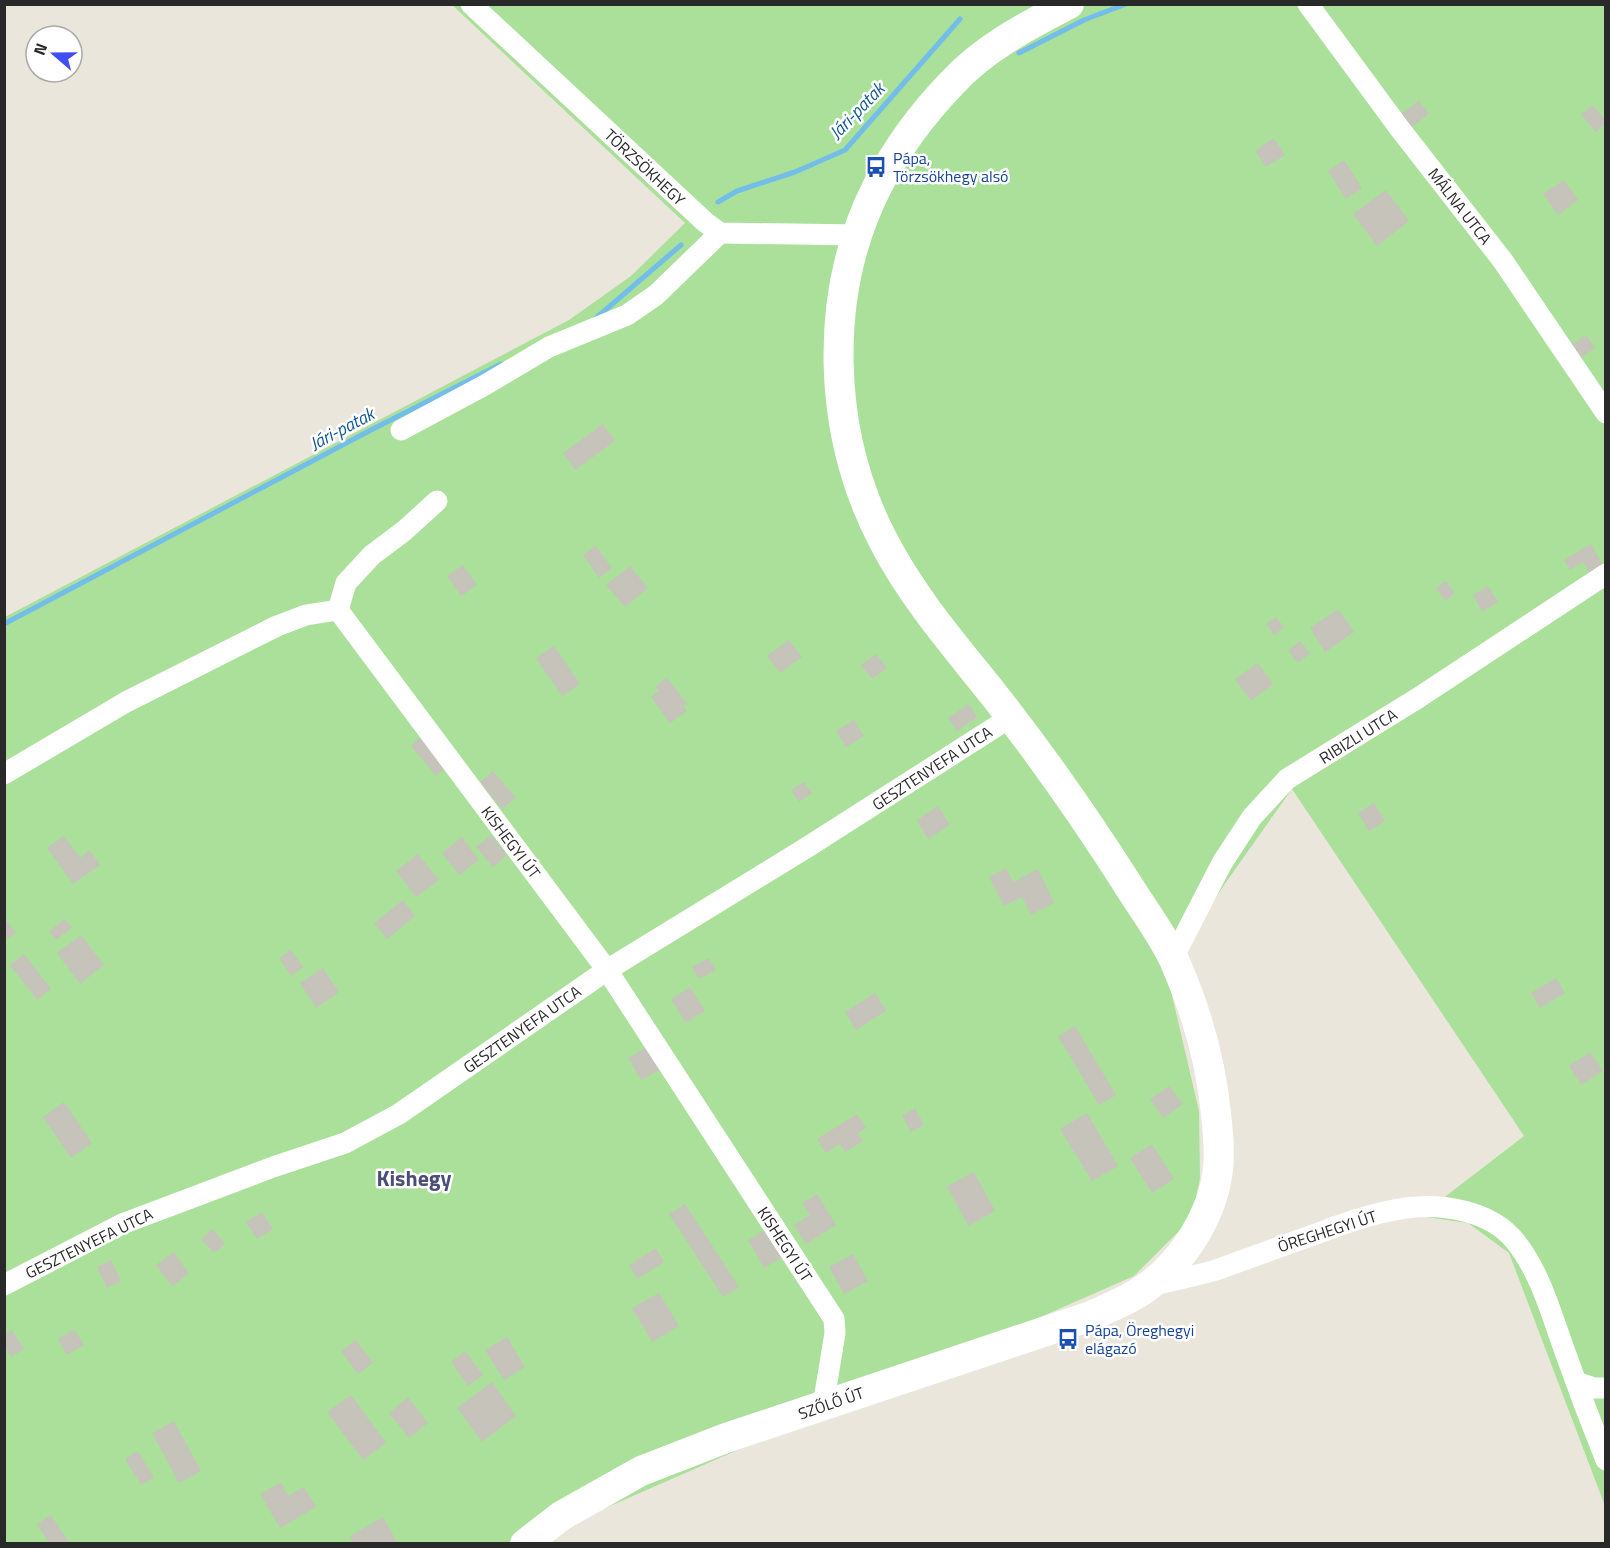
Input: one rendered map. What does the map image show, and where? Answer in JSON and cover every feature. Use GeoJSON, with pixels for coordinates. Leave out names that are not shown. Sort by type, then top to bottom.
{"type":"FeatureCollection","features":[{"type":"Feature","properties":{"kind":"main road","name":"SZŐLŐ ÚT"},"geometry":{"type":"LineString","coordinates":[[525,1544],[561,1516],[641,1471],[726,1438],[1091,1316],[1134,1296],[1170,1268],[1194,1236],[1210,1202],[1220,1146],[1214,1093],[1199,1026],[1173,958],[1094,831],[1011,717],[904,579],[868,507],[855,468],[846,431],[838,376],[845,286],[858,235],[876,188],[891,162],[953,81],[1010,36],[1069,4]]}},
{"type":"Feature","properties":{"kind":"street","name":"TÖRZSÖKHEGY"},"geometry":{"type":"LineString","coordinates":[[471,4],[705,222],[720,233]]}},
{"type":"Feature","properties":{"kind":"street","name":"MÁLNA UTCA"},"geometry":{"type":"LineString","coordinates":[[1308,4],[1400,129],[1503,261],[1605,413]]}},
{"type":"Feature","properties":{"kind":"street"},"geometry":{"type":"LineString","coordinates":[[400,430],[485,385],[549,347],[627,315],[656,295],[720,233],[858,235]]}},
{"type":"Feature","properties":{"kind":"street"},"geometry":{"type":"LineString","coordinates":[[4,774],[126,702],[277,626],[306,615],[338,610],[346,583],[372,555],[404,531],[437,501]]}},
{"type":"Feature","properties":{"kind":"street","name":"RIBIZLI UTCA"},"geometry":{"type":"LineString","coordinates":[[1173,958],[1222,863],[1252,818],[1287,779],[1418,699],[1605,574]]}},
{"type":"Feature","properties":{"kind":"street","name":"KISHEGYI ÚT"},"geometry":{"type":"LineString","coordinates":[[338,610],[607,970],[834,1319],[835,1333],[823,1406]]}},
{"type":"Feature","properties":{"kind":"street","name":"GESZTENYEFA UTCA"},"geometry":{"type":"LineString","coordinates":[[4,1285],[122,1224],[273,1167],[345,1143],[399,1114],[607,970],[806,848],[1011,717]]}},
{"type":"Feature","properties":{"kind":"street","name":"ÖREGHEGYI ÚT"},"geometry":{"type":"LineString","coordinates":[[1149,1286],[1212,1271],[1362,1217],[1407,1208],[1460,1210],[1492,1221],[1515,1241],[1527,1258],[1546,1298],[1605,1460]]}},
{"type":"Feature","properties":{"kind":"street"},"geometry":{"type":"LineString","coordinates":[[1576,1382],[1594,1388],[1605,1388]]}},
{"type":"Feature","properties":{"kind":"green space"},"geometry":{"type":"Polygon","coordinates":[[[452,5],[1605,5],[1605,1506],[1509,1253],[1468,1223],[1420,1216],[1524,1136],[1292,789],[1224,885],[1167,974],[1199,1111],[1200,1178],[1192,1218],[1134,1276],[544,1535],[536,1543],[5,1544],[5,617],[569,320],[631,276],[685,223],[452,5]]]}},
{"type":"Feature","properties":{"kind":"building"},"geometry":{"type":"Polygon","coordinates":[[[1419,101],[1429,114],[1411,128],[1401,114],[1419,101]]]}},
{"type":"Feature","properties":{"kind":"building"},"geometry":{"type":"Polygon","coordinates":[[[1593,105],[1606,121],[1606,124],[1595,132],[1581,114],[1593,105]]]}},
{"type":"Feature","properties":{"kind":"building"},"geometry":{"type":"Polygon","coordinates":[[[1274,138],[1285,155],[1266,167],[1255,151],[1274,138]]]}},
{"type":"Feature","properties":{"kind":"building"},"geometry":{"type":"Polygon","coordinates":[[[1344,160],[1362,188],[1346,199],[1328,171],[1344,160]]]}},
{"type":"Feature","properties":{"kind":"building"},"geometry":{"type":"Polygon","coordinates":[[[1564,180],[1578,200],[1558,215],[1543,194],[1564,180]]]}},
{"type":"Feature","properties":{"kind":"building"},"geometry":{"type":"Polygon","coordinates":[[[1386,190],[1409,221],[1377,246],[1353,214],[1386,190]]]}},
{"type":"Feature","properties":{"kind":"building"},"geometry":{"type":"Polygon","coordinates":[[[1586,335],[1595,348],[1579,359],[1570,346],[1586,335]]]}},
{"type":"Feature","properties":{"kind":"building"},"geometry":{"type":"Polygon","coordinates":[[[603,424],[615,441],[575,470],[563,453],[603,424]]]}},
{"type":"Feature","properties":{"kind":"building"},"geometry":{"type":"Polygon","coordinates":[[[1591,544],[1603,565],[1590,573],[1583,562],[1570,570],[1564,560],[1591,544]]]}},
{"type":"Feature","properties":{"kind":"building"},"geometry":{"type":"Polygon","coordinates":[[[596,546],[612,568],[599,578],[583,555],[596,546]]]}},
{"type":"Feature","properties":{"kind":"building"},"geometry":{"type":"Polygon","coordinates":[[[463,565],[477,585],[461,596],[447,576],[463,565]]]}},
{"type":"Feature","properties":{"kind":"building"},"geometry":{"type":"Polygon","coordinates":[[[630,566],[648,588],[625,607],[606,585],[630,566]]]}},
{"type":"Feature","properties":{"kind":"building"},"geometry":{"type":"Polygon","coordinates":[[[1446,581],[1455,593],[1445,601],[1436,588],[1446,581]]]}},
{"type":"Feature","properties":{"kind":"building"},"geometry":{"type":"Polygon","coordinates":[[[1488,586],[1498,602],[1482,612],[1473,595],[1488,586]]]}},
{"type":"Feature","properties":{"kind":"building"},"geometry":{"type":"Polygon","coordinates":[[[1338,609],[1354,632],[1325,652],[1310,628],[1338,609]]]}},
{"type":"Feature","properties":{"kind":"building"},"geometry":{"type":"Polygon","coordinates":[[[1276,617],[1284,627],[1274,635],[1266,624],[1276,617]]]}},
{"type":"Feature","properties":{"kind":"building"},"geometry":{"type":"Polygon","coordinates":[[[789,640],[802,657],[780,673],[767,656],[789,640]]]}},
{"type":"Feature","properties":{"kind":"building"},"geometry":{"type":"Polygon","coordinates":[[[1300,641],[1310,653],[1298,663],[1288,651],[1300,641]]]}},
{"type":"Feature","properties":{"kind":"building"},"geometry":{"type":"Polygon","coordinates":[[[554,646],[580,684],[562,696],[536,658],[554,646]]]}},
{"type":"Feature","properties":{"kind":"building"},"geometry":{"type":"Polygon","coordinates":[[[876,654],[887,668],[872,679],[861,665],[876,654]]]}},
{"type":"Feature","properties":{"kind":"building"},"geometry":{"type":"Polygon","coordinates":[[[1258,663],[1273,684],[1251,701],[1235,679],[1258,663]]]}},
{"type":"Feature","properties":{"kind":"building"},"geometry":{"type":"Polygon","coordinates":[[[667,678],[688,705],[683,705],[687,711],[670,723],[651,697],[659,691],[655,687],[667,678]]]}},
{"type":"Feature","properties":{"kind":"building"},"geometry":{"type":"Polygon","coordinates":[[[969,704],[977,717],[957,731],[948,718],[969,704]]]}},
{"type":"Feature","properties":{"kind":"building"},"geometry":{"type":"Polygon","coordinates":[[[854,720],[864,736],[846,747],[836,731],[854,720]]]}},
{"type":"Feature","properties":{"kind":"building"},"geometry":{"type":"Polygon","coordinates":[[[422,736],[447,766],[436,776],[411,746],[422,736]]]}},
{"type":"Feature","properties":{"kind":"building"},"geometry":{"type":"Polygon","coordinates":[[[493,771],[516,798],[502,809],[480,782],[493,771]]]}},
{"type":"Feature","properties":{"kind":"building"},"geometry":{"type":"Polygon","coordinates":[[[804,782],[812,793],[799,802],[791,790],[804,782]]]}},
{"type":"Feature","properties":{"kind":"building"},"geometry":{"type":"Polygon","coordinates":[[[1374,803],[1385,821],[1369,831],[1358,813],[1374,803]]]}},
{"type":"Feature","properties":{"kind":"building"},"geometry":{"type":"Polygon","coordinates":[[[938,806],[950,825],[928,839],[917,820],[938,806]]]}},
{"type":"Feature","properties":{"kind":"building"},"geometry":{"type":"Polygon","coordinates":[[[491,835],[507,855],[493,867],[476,847],[491,835]]]}},
{"type":"Feature","properties":{"kind":"building"},"geometry":{"type":"Polygon","coordinates":[[[64,836],[80,858],[90,850],[100,865],[73,884],[47,848],[64,836]]]}},
{"type":"Feature","properties":{"kind":"building"},"geometry":{"type":"Polygon","coordinates":[[[462,837],[479,860],[459,875],[442,853],[462,837]]]}},
{"type":"Feature","properties":{"kind":"building"},"geometry":{"type":"Polygon","coordinates":[[[418,854],[439,880],[416,897],[396,871],[418,854]]]}},
{"type":"Feature","properties":{"kind":"building"},"geometry":{"type":"Polygon","coordinates":[[[1006,868],[1013,882],[1038,869],[1054,903],[1031,915],[1022,897],[1004,906],[989,877],[1006,868]]]}},
{"type":"Feature","properties":{"kind":"building"},"geometry":{"type":"Polygon","coordinates":[[[403,900],[415,916],[387,939],[374,923],[403,900]]]}},
{"type":"Feature","properties":{"kind":"building"},"geometry":{"type":"Polygon","coordinates":[[[4,918],[16,933],[4,941],[4,918]]]}},
{"type":"Feature","properties":{"kind":"building"},"geometry":{"type":"Polygon","coordinates":[[[65,919],[72,928],[56,940],[49,931],[65,919]]]}},
{"type":"Feature","properties":{"kind":"building"},"geometry":{"type":"Polygon","coordinates":[[[81,935],[104,965],[80,984],[57,953],[81,935]]]}},
{"type":"Feature","properties":{"kind":"building"},"geometry":{"type":"Polygon","coordinates":[[[291,950],[303,967],[291,976],[279,958],[291,950]]]}},
{"type":"Feature","properties":{"kind":"building"},"geometry":{"type":"Polygon","coordinates":[[[24,954],[51,989],[37,1000],[10,965],[24,954]]]}},
{"type":"Feature","properties":{"kind":"building"},"geometry":{"type":"Polygon","coordinates":[[[709,958],[716,970],[699,979],[692,967],[709,958]]]}},
{"type":"Feature","properties":{"kind":"building"},"geometry":{"type":"Polygon","coordinates":[[[323,968],[339,992],[316,1008],[300,983],[323,968]]]}},
{"type":"Feature","properties":{"kind":"building"},"geometry":{"type":"Polygon","coordinates":[[[1556,978],[1565,993],[1540,1008],[1531,993],[1556,978]]]}},
{"type":"Feature","properties":{"kind":"building"},"geometry":{"type":"Polygon","coordinates":[[[690,987],[705,1011],[686,1023],[671,999],[690,987]]]}},
{"type":"Feature","properties":{"kind":"building"},"geometry":{"type":"Polygon","coordinates":[[[875,993],[886,1011],[856,1030],[845,1012],[875,993]]]}},
{"type":"Feature","properties":{"kind":"building"},"geometry":{"type":"Polygon","coordinates":[[[1075,1026],[1116,1095],[1099,1105],[1058,1036],[1075,1026]]]}},
{"type":"Feature","properties":{"kind":"building"},"geometry":{"type":"Polygon","coordinates":[[[650,1045],[663,1068],[641,1080],[628,1058],[650,1045]]]}},
{"type":"Feature","properties":{"kind":"building"},"geometry":{"type":"Polygon","coordinates":[[[1590,1052],[1603,1071],[1581,1085],[1569,1066],[1590,1052]]]}},
{"type":"Feature","properties":{"kind":"building"},"geometry":{"type":"Polygon","coordinates":[[[1169,1086],[1183,1104],[1163,1118],[1150,1099],[1169,1086]]]}},
{"type":"Feature","properties":{"kind":"building"},"geometry":{"type":"Polygon","coordinates":[[[64,1102],[92,1143],[71,1158],[43,1117],[64,1102]]]}},
{"type":"Feature","properties":{"kind":"building"},"geometry":{"type":"Polygon","coordinates":[[[915,1108],[924,1125],[911,1132],[902,1116],[915,1108]]]}},
{"type":"Feature","properties":{"kind":"building"},"geometry":{"type":"Polygon","coordinates":[[[1087,1113],[1118,1166],[1092,1181],[1060,1129],[1087,1113]]]}},
{"type":"Feature","properties":{"kind":"building"},"geometry":{"type":"Polygon","coordinates":[[[857,1114],[866,1128],[858,1133],[863,1141],[845,1152],[840,1144],[826,1153],[817,1139],[857,1114]]]}},
{"type":"Feature","properties":{"kind":"building"},"geometry":{"type":"Polygon","coordinates":[[[1152,1144],[1174,1179],[1152,1193],[1130,1158],[1152,1144]]]}},
{"type":"Feature","properties":{"kind":"building"},"geometry":{"type":"Polygon","coordinates":[[[974,1172],[995,1211],[968,1226],[947,1186],[974,1172]]]}},
{"type":"Feature","properties":{"kind":"building"},"geometry":{"type":"Polygon","coordinates":[[[817,1194],[836,1225],[806,1244],[794,1225],[810,1215],[802,1203],[817,1194]]]}},
{"type":"Feature","properties":{"kind":"building"},"geometry":{"type":"Polygon","coordinates":[[[685,1204],[739,1287],[723,1297],[669,1214],[685,1204]]]}},
{"type":"Feature","properties":{"kind":"building"},"geometry":{"type":"Polygon","coordinates":[[[262,1212],[273,1229],[257,1239],[246,1222],[262,1212]]]}},
{"type":"Feature","properties":{"kind":"building"},"geometry":{"type":"Polygon","coordinates":[[[769,1228],[785,1256],[764,1268],[748,1240],[769,1228]]]}},
{"type":"Feature","properties":{"kind":"building"},"geometry":{"type":"Polygon","coordinates":[[[213,1229],[225,1244],[214,1253],[201,1239],[213,1229]]]}},
{"type":"Feature","properties":{"kind":"building"},"geometry":{"type":"Polygon","coordinates":[[[656,1248],[664,1262],[638,1279],[629,1265],[656,1248]]]}},
{"type":"Feature","properties":{"kind":"building"},"geometry":{"type":"Polygon","coordinates":[[[174,1252],[189,1274],[172,1286],[156,1265],[174,1252]]]}},
{"type":"Feature","properties":{"kind":"building"},"geometry":{"type":"Polygon","coordinates":[[[853,1254],[868,1281],[844,1294],[829,1267],[853,1254]]]}},
{"type":"Feature","properties":{"kind":"building"},"geometry":{"type":"Polygon","coordinates":[[[111,1260],[121,1281],[107,1288],[97,1267],[111,1260]]]}},
{"type":"Feature","properties":{"kind":"building"},"geometry":{"type":"Polygon","coordinates":[[[659,1293],[679,1326],[652,1342],[632,1308],[659,1293]]]}},
{"type":"Feature","properties":{"kind":"building"},"geometry":{"type":"Polygon","coordinates":[[[74,1329],[84,1345],[67,1355],[58,1339],[74,1329]]]}},
{"type":"Feature","properties":{"kind":"building"},"geometry":{"type":"Polygon","coordinates":[[[12,1330],[24,1349],[11,1357],[4,1346],[4,1334],[12,1330]]]}},
{"type":"Feature","properties":{"kind":"building"},"geometry":{"type":"Polygon","coordinates":[[[507,1337],[525,1367],[504,1380],[485,1350],[507,1337]]]}},
{"type":"Feature","properties":{"kind":"building"},"geometry":{"type":"Polygon","coordinates":[[[356,1340],[373,1363],[358,1374],[341,1351],[356,1340]]]}},
{"type":"Feature","properties":{"kind":"building"},"geometry":{"type":"Polygon","coordinates":[[[465,1351],[483,1375],[468,1386],[451,1362],[465,1351]]]}},
{"type":"Feature","properties":{"kind":"building"},"geometry":{"type":"Polygon","coordinates":[[[492,1382],[516,1416],[482,1442],[457,1408],[492,1382]]]}},
{"type":"Feature","properties":{"kind":"building"},"geometry":{"type":"Polygon","coordinates":[[[351,1395],[386,1443],[363,1460],[327,1412],[351,1395]]]}},
{"type":"Feature","properties":{"kind":"building"},"geometry":{"type":"Polygon","coordinates":[[[408,1397],[428,1423],[409,1438],[389,1413],[408,1397]]]}},
{"type":"Feature","properties":{"kind":"building"},"geometry":{"type":"Polygon","coordinates":[[[174,1421],[201,1471],[179,1483],[152,1433],[174,1421]]]}},
{"type":"Feature","properties":{"kind":"building"},"geometry":{"type":"Polygon","coordinates":[[[138,1451],[154,1478],[141,1485],[125,1459],[138,1451]]]}},
{"type":"Feature","properties":{"kind":"building"},"geometry":{"type":"Polygon","coordinates":[[[281,1482],[288,1496],[304,1487],[316,1507],[280,1528],[260,1494],[281,1482]]]}},
{"type":"Feature","properties":{"kind":"building"},"geometry":{"type":"Polygon","coordinates":[[[51,1515],[68,1541],[64,1544],[50,1544],[37,1524],[51,1515]]]}},
{"type":"Feature","properties":{"kind":"building"},"geometry":{"type":"Polygon","coordinates":[[[383,1517],[398,1544],[354,1544],[350,1536],[383,1517]]]}},
{"type":"Feature","properties":{"kind":"waterway","name":"Jári-patak"},"geometry":{"type":"LineString","coordinates":[[1019,53],[1084,20],[1126,4]]}},
{"type":"Feature","properties":{"kind":"waterway","name":"Jári-patak"},"geometry":{"type":"LineString","coordinates":[[718,202],[737,191],[795,172],[845,150],[960,19]]}},
{"type":"Feature","properties":{"kind":"waterway","name":"Jári-patak"},"geometry":{"type":"LineString","coordinates":[[596,318],[681,245]]}},
{"type":"Feature","properties":{"kind":"waterway","name":"Jári-patak"},"geometry":{"type":"LineString","coordinates":[[4,624],[501,364]]}},
{"type":"Feature","properties":{"kind":"place","name":"Pápa, Törzsökhegy alsó"},"geometry":{"type":"Point","coordinates":[876,167]}},
{"type":"Feature","properties":{"kind":"place","name":"Pápa, Öreghegyi elágazó"},"geometry":{"type":"Point","coordinates":[1068,1339]}},
{"type":"Feature","properties":{"kind":"district","name":"Kishegy"},"geometry":{"type":"Point","coordinates":[414,1178]}}]}
